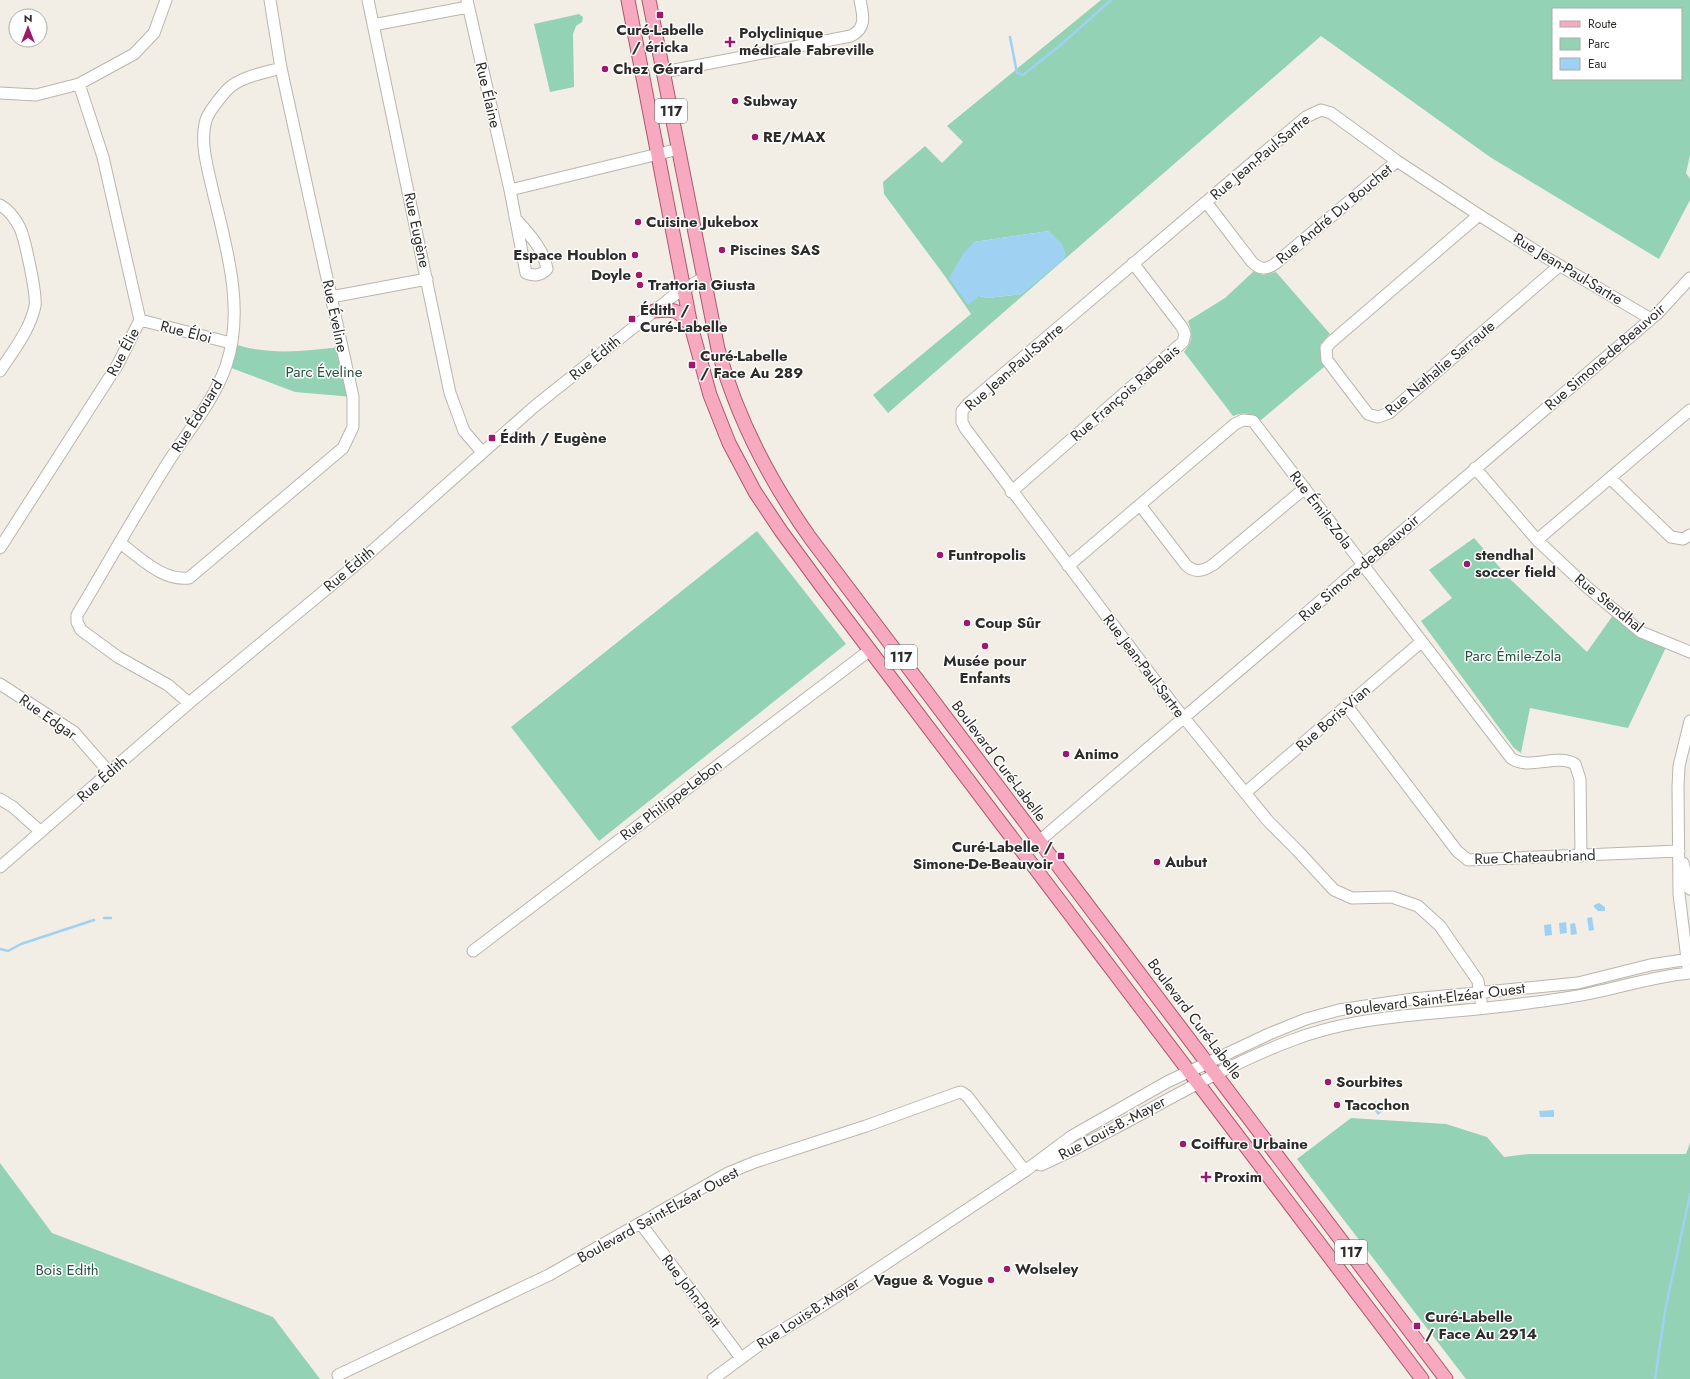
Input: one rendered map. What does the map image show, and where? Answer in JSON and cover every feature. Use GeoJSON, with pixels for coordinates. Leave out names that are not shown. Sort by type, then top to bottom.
{"type":"FeatureCollection","features":[{"type":"Feature","properties":{"kind":"main road","name":"117"},"geometry":{"type":"LineString","coordinates":[[628,0],[691,326],[710,395],[729,443],[748,480],[781,532],[1422,1379]]}},
{"type":"Feature","properties":{"kind":"main road","name":"Boulevard Curé-Labelle"},"geometry":{"type":"LineString","coordinates":[[649,0],[714,335],[729,387],[746,432],[775,486],[811,539],[1208,1062],[1446,1379]]}},
{"type":"Feature","properties":{"kind":"main road"},"geometry":{"type":"LineString","coordinates":[[654,311],[676,310],[691,326]]}},
{"type":"Feature","properties":{"kind":"street"},"geometry":{"type":"LineString","coordinates":[[0,93],[36,95],[79,84],[134,54],[154,32],[166,0]]}},
{"type":"Feature","properties":{"kind":"street","name":"Rue Éveline"},"geometry":{"type":"LineString","coordinates":[[120,543],[168,577],[178,580],[188,578],[343,448],[353,427],[353,397],[281,68],[270,0]]}},
{"type":"Feature","properties":{"kind":"street","name":"Rue Eugène"},"geometry":{"type":"LineString","coordinates":[[368,0],[450,393],[464,431],[482,452]]}},
{"type":"Feature","properties":{"kind":"street"},"geometry":{"type":"LineString","coordinates":[[664,72],[851,36],[860,30],[863,22],[860,0]]}},
{"type":"Feature","properties":{"kind":"street"},"geometry":{"type":"LineString","coordinates":[[373,25],[467,3]]}},
{"type":"Feature","properties":{"kind":"street","name":"Rue Élaine"},"geometry":{"type":"LineString","coordinates":[[467,3],[510,190],[515,218],[526,273],[534,276],[544,272],[546,269],[546,260],[536,244],[515,218]]}},
{"type":"Feature","properties":{"kind":"street","name":"Rue Édouard"},"geometry":{"type":"LineString","coordinates":[[189,703],[168,685],[118,657],[81,630],[77,622],[77,615],[167,464],[210,399],[226,366],[232,343],[234,310],[227,248],[208,170],[204,137],[207,120],[227,90],[242,81],[281,68]]}},
{"type":"Feature","properties":{"kind":"street","name":"Rue Élie"},"geometry":{"type":"LineString","coordinates":[[0,548],[118,364],[140,320],[103,157],[79,84]]}},
{"type":"Feature","properties":{"kind":"street","name":"Rue Jean-Paul-Sartre"},"geometry":{"type":"LineString","coordinates":[[1482,1008],[1478,981],[1440,926],[1418,906],[1392,897],[1352,898],[1334,890],[1268,821],[1184,718],[1011,492],[965,428],[962,422],[962,411],[968,404],[1133,263],[1306,117],[1318,110],[1325,110],[1331,113],[1397,161],[1559,266],[1651,318]]}},
{"type":"Feature","properties":{"kind":"street"},"geometry":{"type":"LineString","coordinates":[[510,190],[679,149]]}},
{"type":"Feature","properties":{"kind":"street","name":"Rue André Du Bouchet"},"geometry":{"type":"LineString","coordinates":[[1206,202],[1252,262],[1261,268],[1268,268],[1276,263],[1397,161]]}},
{"type":"Feature","properties":{"kind":"street"},"geometry":{"type":"LineString","coordinates":[[0,205],[8,210],[20,229],[34,288],[35,305],[24,335],[0,371]]}},
{"type":"Feature","properties":{"kind":"street","name":"Rue Nathalie Sarraute"},"geometry":{"type":"LineString","coordinates":[[1479,215],[1326,348],[1327,360],[1368,414],[1378,417],[1389,413],[1559,266]]}},
{"type":"Feature","properties":{"kind":"street","name":"Rue François Rabelais"},"geometry":{"type":"LineString","coordinates":[[1011,492],[1183,342],[1185,334],[1182,327],[1133,263]]}},
{"type":"Feature","properties":{"kind":"street","name":"Rue Édith"},"geometry":{"type":"LineString","coordinates":[[0,867],[189,703],[364,558],[535,406],[654,311],[684,289],[703,278]]}},
{"type":"Feature","properties":{"kind":"street","name":"Rue Simone-de-Beauvoir"},"geometry":{"type":"LineString","coordinates":[[1024,854],[1651,318],[1674,298],[1690,278]]}},
{"type":"Feature","properties":{"kind":"street"},"geometry":{"type":"LineString","coordinates":[[331,297],[427,279]]}},
{"type":"Feature","properties":{"kind":"street","name":"Rue Éloi"},"geometry":{"type":"LineString","coordinates":[[140,320],[232,343]]}},
{"type":"Feature","properties":{"kind":"street"},"geometry":{"type":"LineString","coordinates":[[1537,540],[1690,410]]}},
{"type":"Feature","properties":{"kind":"street","name":"Rue Émile-Zola"},"geometry":{"type":"LineString","coordinates":[[1068,566],[1235,424],[1248,419],[1256,424],[1362,565],[1511,758],[1524,763],[1566,762],[1575,764],[1580,779],[1581,856]]}},
{"type":"Feature","properties":{"kind":"street","name":"Rue Stendhal"},"geometry":{"type":"LineString","coordinates":[[1475,468],[1537,540],[1588,588],[1641,632],[1690,652]]}},
{"type":"Feature","properties":{"kind":"street"},"geometry":{"type":"LineString","coordinates":[[1610,478],[1671,538],[1683,539],[1690,535]]}},
{"type":"Feature","properties":{"kind":"street"},"geometry":{"type":"LineString","coordinates":[[1140,506],[1186,565],[1193,571],[1199,571],[1206,570],[1214,564],[1305,488]]}},
{"type":"Feature","properties":{"kind":"street","name":"Rue Boris-Vian"},"geometry":{"type":"LineString","coordinates":[[1245,794],[1421,642]]}},
{"type":"Feature","properties":{"kind":"street","name":"Rue Philippe-Lebon"},"geometry":{"type":"LineString","coordinates":[[473,951],[870,650]]}},
{"type":"Feature","properties":{"kind":"street","name":"Rue Edgar"},"geometry":{"type":"LineString","coordinates":[[0,684],[74,732],[109,772]]}},
{"type":"Feature","properties":{"kind":"street","name":"Rue Chateaubriand"},"geometry":{"type":"LineString","coordinates":[[1347,706],[1457,851],[1465,859],[1476,861],[1679,851]]}},
{"type":"Feature","properties":{"kind":"street"},"geometry":{"type":"LineString","coordinates":[[1689,973],[1689,960],[1678,894],[1679,766],[1690,720]]}},
{"type":"Feature","properties":{"kind":"street"},"geometry":{"type":"LineString","coordinates":[[0,799],[13,807],[41,832]]}},
{"type":"Feature","properties":{"kind":"street"},"geometry":{"type":"LineString","coordinates":[[1679,851],[1690,889]]}},
{"type":"Feature","properties":{"kind":"street","name":"Boulevard Saint-Elzéar Ouest"},"geometry":{"type":"LineString","coordinates":[[1188,1071],[1269,1034],[1325,1013],[1389,1002],[1480,994],[1585,981],[1650,965],[1689,960]]}},
{"type":"Feature","properties":{"kind":"street","name":"Boulevard Saint-Elzéar Ouest"},"geometry":{"type":"LineString","coordinates":[[1198,1083],[1281,1044],[1335,1026],[1412,1014],[1482,1008],[1582,995],[1658,978],[1689,973]]}},
{"type":"Feature","properties":{"kind":"street","name":"Rue Louis-B.-Mayer"},"geometry":{"type":"LineString","coordinates":[[713,1379],[741,1358],[1026,1171],[1072,1136],[1188,1071]]}},
{"type":"Feature","properties":{"kind":"street","name":"Rue Louis-B.-Mayer"},"geometry":{"type":"LineString","coordinates":[[1026,1171],[1082,1147],[1198,1083]]}},
{"type":"Feature","properties":{"kind":"street","name":"Boulevard Saint-Elzéar Ouest"},"geometry":{"type":"LineString","coordinates":[[338,1375],[549,1276],[738,1169],[961,1092],[967,1096],[1026,1171]]}},
{"type":"Feature","properties":{"kind":"street","name":"Rue John-Pratt"},"geometry":{"type":"LineString","coordinates":[[641,1224],[741,1358]]}},
{"type":"Feature","properties":{"kind":"green space"},"geometry":{"type":"Polygon","coordinates":[[[1101,0],[1690,0],[1690,155],[1686,173],[1690,179],[1690,200],[1659,259],[1490,157],[1321,36],[888,413],[873,395],[971,314],[884,194],[883,182],[925,146],[942,163],[963,142],[947,126],[1101,0]],[[1049,231],[974,242],[979,296],[988,298],[1022,294],[1049,231]]]}},
{"type":"Feature","properties":{"kind":"green space"},"geometry":{"type":"Polygon","coordinates":[[[579,14],[583,17],[582,22],[576,26],[573,34],[574,87],[550,92],[534,24],[579,14]]]}},
{"type":"Feature","properties":{"kind":"green space"},"geometry":{"type":"Polygon","coordinates":[[[1254,271],[1263,275],[1276,272],[1330,334],[1320,345],[1324,367],[1261,420],[1248,414],[1233,416],[1184,352],[1191,341],[1191,330],[1188,321],[1225,298],[1254,271]]]}},
{"type":"Feature","properties":{"kind":"green space","name":"Parc Éveline"},"geometry":{"type":"Polygon","coordinates":[[[231,343],[258,350],[272,351],[299,351],[341,347],[353,397],[295,392],[226,366],[231,343]]]}},
{"type":"Feature","properties":{"kind":"green space"},"geometry":{"type":"Polygon","coordinates":[[[757,531],[846,644],[599,841],[511,727],[757,531]]]}},
{"type":"Feature","properties":{"kind":"green space","name":"Parc Émile-Zola"},"geometry":{"type":"Polygon","coordinates":[[[1474,538],[1509,578],[1587,652],[1616,611],[1668,643],[1628,728],[1530,708],[1521,753],[1514,748],[1421,621],[1452,598],[1429,570],[1474,538]]]}},
{"type":"Feature","properties":{"kind":"green space"},"geometry":{"type":"Polygon","coordinates":[[[1351,1118],[1446,1124],[1487,1137],[1504,1157],[1529,1154],[1686,1154],[1690,1143],[1690,1379],[1466,1379],[1297,1159],[1351,1118]]]}},
{"type":"Feature","properties":{"kind":"green space","name":"Bois Edith"},"geometry":{"type":"Polygon","coordinates":[[[0,1163],[52,1233],[273,1317],[320,1379],[0,1379],[0,1163]]]}},
{"type":"Feature","properties":{"kind":"water"},"geometry":{"type":"Polygon","coordinates":[[[1049,231],[1062,244],[1066,254],[1063,260],[1022,294],[988,298],[979,296],[968,305],[949,278],[963,254],[974,242],[1049,231]]]}},
{"type":"Feature","properties":{"kind":"water"},"geometry":{"type":"Polygon","coordinates":[[[1599,903],[1605,907],[1605,911],[1598,911],[1594,907],[1594,905],[1599,903]]]}},
{"type":"Feature","properties":{"kind":"water"},"geometry":{"type":"Polygon","coordinates":[[[1592,917],[1594,930],[1589,931],[1587,918],[1592,917]]]}},
{"type":"Feature","properties":{"kind":"water"},"geometry":{"type":"Polygon","coordinates":[[[1566,922],[1567,933],[1560,934],[1559,923],[1566,922]]]}},
{"type":"Feature","properties":{"kind":"water"},"geometry":{"type":"Polygon","coordinates":[[[1575,923],[1577,934],[1571,935],[1570,924],[1575,923]]]}},
{"type":"Feature","properties":{"kind":"water"},"geometry":{"type":"Polygon","coordinates":[[[1551,924],[1552,935],[1545,936],[1544,925],[1551,924]]]}},
{"type":"Feature","properties":{"kind":"water"},"geometry":{"type":"Polygon","coordinates":[[[1375,1101],[1383,1111],[1378,1115],[1370,1105],[1375,1101]]]}},
{"type":"Feature","properties":{"kind":"water"},"geometry":{"type":"Polygon","coordinates":[[[1554,1110],[1554,1117],[1540,1117],[1539,1111],[1554,1110]]]}},
{"type":"Feature","properties":{"kind":"waterway"},"geometry":{"type":"LineString","coordinates":[[1010,37],[1017,73],[1023,75],[1063,43],[1111,0]]}},
{"type":"Feature","properties":{"kind":"waterway"},"geometry":{"type":"LineString","coordinates":[[104,918],[111,918]]}},
{"type":"Feature","properties":{"kind":"waterway"},"geometry":{"type":"LineString","coordinates":[[0,949],[8,951],[21,944],[94,920]]}},
{"type":"Feature","properties":{"kind":"waterway"},"geometry":{"type":"LineString","coordinates":[[1655,1379],[1665,1311],[1690,1194]]}},
{"type":"Feature","properties":{"kind":"place","name":"Curé-Labelle / éricka"},"geometry":{"type":"Point","coordinates":[660,15]}},
{"type":"Feature","properties":{"kind":"place","name":"Polyclinique médicale Fabreville"},"geometry":{"type":"Point","coordinates":[730,42]}},
{"type":"Feature","properties":{"kind":"place","name":"Chez Gérard"},"geometry":{"type":"Point","coordinates":[605,69]}},
{"type":"Feature","properties":{"kind":"place","name":"Subway"},"geometry":{"type":"Point","coordinates":[735,101]}},
{"type":"Feature","properties":{"kind":"place","name":"RE/MAX"},"geometry":{"type":"Point","coordinates":[755,137]}},
{"type":"Feature","properties":{"kind":"place","name":"Cuisine Jukebox"},"geometry":{"type":"Point","coordinates":[638,222]}},
{"type":"Feature","properties":{"kind":"place","name":"Piscines SAS"},"geometry":{"type":"Point","coordinates":[722,250]}},
{"type":"Feature","properties":{"kind":"place","name":"Espace Houblon"},"geometry":{"type":"Point","coordinates":[635,255]}},
{"type":"Feature","properties":{"kind":"place","name":"Doyle"},"geometry":{"type":"Point","coordinates":[639,275]}},
{"type":"Feature","properties":{"kind":"place","name":"Trattoria Giusta"},"geometry":{"type":"Point","coordinates":[640,285]}},
{"type":"Feature","properties":{"kind":"place","name":"Édith / Curé-Labelle"},"geometry":{"type":"Point","coordinates":[632,319]}},
{"type":"Feature","properties":{"kind":"place","name":"Curé-Labelle / Face Au 289"},"geometry":{"type":"Point","coordinates":[692,365]}},
{"type":"Feature","properties":{"kind":"place","name":"Édith / Eugène"},"geometry":{"type":"Point","coordinates":[492,438]}},
{"type":"Feature","properties":{"kind":"place","name":"Funtropolis"},"geometry":{"type":"Point","coordinates":[940,555]}},
{"type":"Feature","properties":{"kind":"place","name":"stendhal soccer field"},"geometry":{"type":"Point","coordinates":[1467,564]}},
{"type":"Feature","properties":{"kind":"place","name":"Coup Sûr"},"geometry":{"type":"Point","coordinates":[967,623]}},
{"type":"Feature","properties":{"kind":"place","name":"Musée pour Enfants"},"geometry":{"type":"Point","coordinates":[985,646]}},
{"type":"Feature","properties":{"kind":"place","name":"Animo"},"geometry":{"type":"Point","coordinates":[1066,754]}},
{"type":"Feature","properties":{"kind":"place","name":"Curé-Labelle / Simone-De-Beauvoir"},"geometry":{"type":"Point","coordinates":[1061,856]}},
{"type":"Feature","properties":{"kind":"place","name":"Aubut"},"geometry":{"type":"Point","coordinates":[1157,862]}},
{"type":"Feature","properties":{"kind":"place","name":"Sourbites"},"geometry":{"type":"Point","coordinates":[1328,1082]}},
{"type":"Feature","properties":{"kind":"place","name":"Tacochon"},"geometry":{"type":"Point","coordinates":[1337,1105]}},
{"type":"Feature","properties":{"kind":"place","name":"Coiffure Urbaine"},"geometry":{"type":"Point","coordinates":[1183,1144]}},
{"type":"Feature","properties":{"kind":"place","name":"Proxim"},"geometry":{"type":"Point","coordinates":[1206,1177]}},
{"type":"Feature","properties":{"kind":"place","name":"Wolseley"},"geometry":{"type":"Point","coordinates":[1007,1269]}},
{"type":"Feature","properties":{"kind":"place","name":"Vague & Vogue"},"geometry":{"type":"Point","coordinates":[991,1280]}},
{"type":"Feature","properties":{"kind":"place","name":"Curé-Labelle / Face Au 2914"},"geometry":{"type":"Point","coordinates":[1417,1326]}}]}
